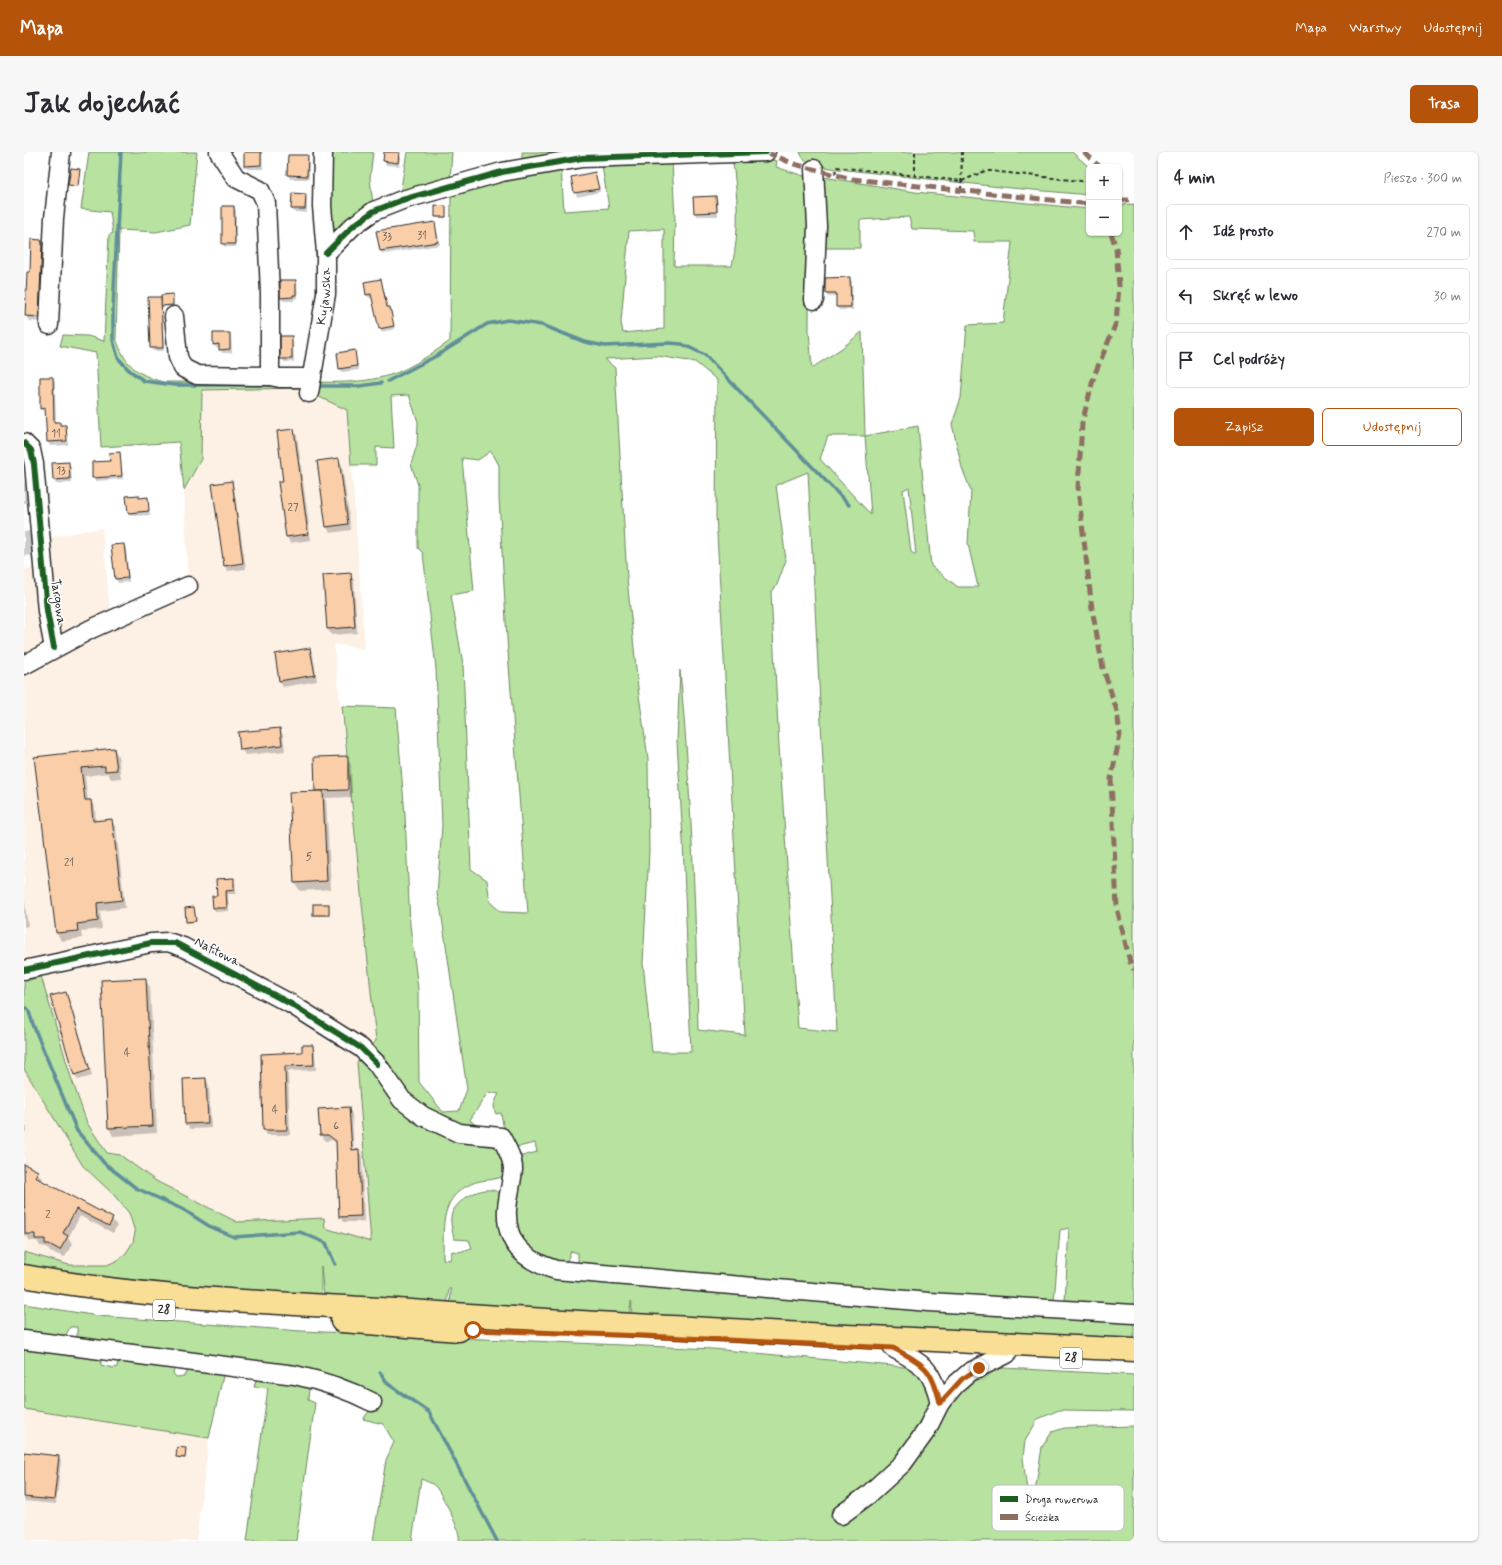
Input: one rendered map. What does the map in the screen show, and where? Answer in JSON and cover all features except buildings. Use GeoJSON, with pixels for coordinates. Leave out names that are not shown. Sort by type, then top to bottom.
{"type":"FeatureCollection","features":[{"type":"Feature","properties":{"kind":"main road","name":"28"},"geometry":{"type":"LineString","coordinates":[[24,1276],[129,1292],[244,1301],[511,1318],[1134,1350]]}},
{"type":"Feature","properties":{"kind":"main road","name":"28"},"geometry":{"type":"LineString","coordinates":[[24,1292],[144,1308],[420,1328],[638,1336],[1134,1361]]}},
{"type":"Feature","properties":{"kind":"street"},"geometry":{"type":"LineString","coordinates":[[49,325],[54,218],[61,152]]}},
{"type":"Feature","properties":{"kind":"street"},"geometry":{"type":"LineString","coordinates":[[174,316],[178,357],[183,368],[197,375],[270,376],[270,293],[266,203],[260,190],[236,178],[218,152]]}},
{"type":"Feature","properties":{"kind":"street","name":"Kujawska"},"geometry":{"type":"LineString","coordinates":[[270,376],[311,385],[326,294],[326,253],[322,206],[322,152]]}},
{"type":"Feature","properties":{"kind":"street"},"geometry":{"type":"LineString","coordinates":[[326,253],[354,226],[374,211],[402,200],[561,157],[582,158],[666,153],[766,152]]}},
{"type":"Feature","properties":{"kind":"street"},"geometry":{"type":"LineString","coordinates":[[814,169],[817,226],[814,300]]}},
{"type":"Feature","properties":{"kind":"street","name":"Targowa"},"geometry":{"type":"LineString","coordinates":[[24,443],[31,450],[34,464],[45,589],[54,648]]}},
{"type":"Feature","properties":{"kind":"street","name":"Targowa"},"geometry":{"type":"LineString","coordinates":[[24,665],[54,648],[188,586]]}},
{"type":"Feature","properties":{"kind":"street","name":"Naftowa"},"geometry":{"type":"LineString","coordinates":[[24,970],[151,943],[175,943],[291,1004],[361,1048],[377,1064],[402,1100],[423,1116],[459,1133],[502,1137],[509,1153],[513,1168],[507,1210],[508,1226],[513,1241],[523,1255],[538,1264],[556,1270],[929,1302],[1134,1314]]}},
{"type":"Feature","properties":{"kind":"street"},"geometry":{"type":"LineString","coordinates":[[24,1340],[294,1375],[329,1384],[352,1392],[372,1402]]}},
{"type":"Feature","properties":{"kind":"street"},"geometry":{"type":"LineString","coordinates":[[893,1348],[924,1366],[934,1382],[940,1403]]}},
{"type":"Feature","properties":{"kind":"street"},"geometry":{"type":"LineString","coordinates":[[841,1515],[868,1494],[903,1463],[921,1440],[940,1403],[955,1385],[970,1372],[1007,1354]]}},
{"type":"Feature","properties":{"kind":"path"},"geometry":{"type":"LineString","coordinates":[[915,152],[915,175]]}},
{"type":"Feature","properties":{"kind":"path"},"geometry":{"type":"LineString","coordinates":[[961,190],[962,152]]}},
{"type":"Feature","properties":{"kind":"path"},"geometry":{"type":"LineString","coordinates":[[835,174],[837,167],[962,181],[988,170],[1086,182]]}},
{"type":"Feature","properties":{"kind":"shaded area"},"geometry":{"type":"Polygon","coordinates":[[[302,388],[347,410],[365,649],[334,644],[376,1041],[357,1062],[371,1242],[324,1228],[323,1218],[237,1222],[156,1181],[120,1155],[108,1153],[87,1123],[71,1077],[24,982],[24,672],[92,637],[183,601],[188,586],[184,490],[201,459],[202,390],[302,388]]]}},
{"type":"Feature","properties":{"kind":"shaded area"},"geometry":{"type":"Polygon","coordinates":[[[102,528],[110,611],[91,619],[24,658],[24,570],[38,566],[45,538],[102,528]]]}},
{"type":"Feature","properties":{"kind":"shaded area"},"geometry":{"type":"Polygon","coordinates":[[[24,1069],[83,1166],[113,1194],[129,1213],[134,1226],[133,1242],[126,1253],[118,1260],[107,1265],[69,1265],[24,1252],[24,1069]]]}},
{"type":"Feature","properties":{"kind":"shaded area"},"geometry":{"type":"Polygon","coordinates":[[[24,1409],[209,1438],[196,1541],[24,1541],[24,1409]]]}},
{"type":"Feature","properties":{"kind":"green space"},"geometry":{"type":"Polygon","coordinates":[[[89,152],[197,152],[190,225],[156,232],[119,230],[116,338],[123,355],[128,362],[146,376],[163,382],[301,382],[302,388],[202,390],[201,459],[184,490],[179,442],[101,447],[96,353],[60,346],[63,335],[88,336],[104,341],[109,235],[113,233],[110,212],[81,209],[89,152]]]}},
{"type":"Feature","properties":{"kind":"green space"},"geometry":{"type":"Polygon","coordinates":[[[326,152],[373,152],[370,178],[373,204],[333,233],[326,152]]]}},
{"type":"Feature","properties":{"kind":"green space"},"geometry":{"type":"Polygon","coordinates":[[[407,152],[452,152],[450,182],[400,194],[407,152]]]}},
{"type":"Feature","properties":{"kind":"green space"},"geometry":{"type":"Polygon","coordinates":[[[522,152],[557,152],[556,155],[522,165],[522,152]]]}},
{"type":"Feature","properties":{"kind":"green space"},"geometry":{"type":"Polygon","coordinates":[[[800,152],[1072,152],[1086,164],[1086,195],[838,169],[810,163],[802,157],[800,152]]]}},
{"type":"Feature","properties":{"kind":"green space"},"geometry":{"type":"Polygon","coordinates":[[[732,158],[760,158],[777,161],[776,167],[810,178],[809,331],[812,368],[842,348],[862,332],[865,436],[918,426],[931,566],[958,587],[978,587],[968,544],[971,491],[962,468],[952,424],[961,398],[967,325],[1003,323],[1012,242],[974,242],[973,231],[912,229],[909,217],[860,220],[860,248],[819,248],[817,176],[915,192],[1086,209],[1086,236],[1122,236],[1122,205],[1134,204],[1134,1310],[1065,1301],[1069,1228],[1060,1230],[1054,1301],[1051,1304],[578,1263],[578,1253],[571,1251],[566,1263],[554,1259],[533,1250],[522,1241],[519,1236],[516,1208],[522,1156],[537,1152],[535,1143],[518,1147],[503,1125],[501,1113],[496,1114],[494,1108],[495,1101],[499,1094],[488,1092],[470,1120],[478,1127],[465,1129],[417,1106],[369,1048],[376,1041],[342,706],[396,708],[405,815],[410,925],[418,989],[419,1082],[443,1112],[459,1111],[467,1089],[441,911],[437,894],[442,825],[436,669],[423,553],[418,548],[418,485],[411,464],[417,445],[418,422],[409,395],[391,396],[394,448],[376,447],[376,465],[351,465],[347,410],[313,394],[316,382],[350,382],[384,377],[411,366],[450,341],[451,193],[561,166],[564,211],[609,208],[601,160],[672,161],[675,219],[674,266],[732,266],[735,252],[737,226],[737,198],[732,158]],[[664,229],[629,231],[621,322],[623,333],[664,329],[664,229]],[[657,356],[605,359],[615,368],[627,578],[638,688],[648,758],[649,852],[643,963],[652,1052],[691,1052],[683,840],[677,741],[680,670],[692,850],[698,1030],[745,1035],[716,516],[717,380],[695,362],[657,356]],[[828,436],[820,459],[871,515],[865,436],[828,436]],[[491,451],[478,460],[462,458],[474,591],[451,595],[463,664],[471,869],[487,880],[490,902],[501,912],[528,913],[507,639],[499,498],[499,465],[491,451]],[[808,472],[776,485],[786,560],[777,585],[771,593],[779,746],[798,1028],[837,1032],[808,472]],[[909,487],[903,490],[911,552],[916,555],[909,487]]]}},
{"type":"Feature","properties":{"kind":"green space"},"geometry":{"type":"Polygon","coordinates":[[[41,976],[71,1077],[87,1123],[107,1153],[120,1155],[156,1181],[237,1222],[324,1218],[325,1228],[371,1242],[357,1062],[361,1057],[392,1096],[492,1141],[502,1158],[504,1176],[471,1184],[460,1190],[448,1206],[445,1216],[443,1259],[450,1260],[452,1251],[459,1252],[472,1248],[469,1240],[454,1239],[451,1217],[458,1204],[472,1194],[488,1190],[495,1191],[501,1195],[501,1230],[504,1241],[515,1258],[533,1269],[556,1277],[1134,1321],[1134,1342],[631,1317],[631,1301],[629,1317],[450,1307],[451,1289],[449,1289],[447,1306],[324,1299],[321,1266],[321,1298],[167,1288],[24,1268],[24,1252],[69,1265],[107,1265],[118,1260],[126,1253],[133,1242],[135,1232],[129,1213],[113,1194],[83,1166],[24,1069],[24,982],[41,976]]]}},
{"type":"Feature","properties":{"kind":"green space"},"geometry":{"type":"Polygon","coordinates":[[[24,1304],[98,1316],[301,1331],[713,1349],[914,1368],[924,1378],[931,1396],[926,1418],[903,1454],[835,1513],[841,1524],[893,1485],[919,1455],[959,1390],[980,1374],[1004,1368],[1134,1375],[1134,1411],[1059,1410],[1038,1419],[1025,1441],[1023,1457],[1026,1485],[992,1485],[992,1531],[1124,1531],[1124,1485],[1036,1485],[1042,1447],[1052,1432],[1064,1428],[1134,1426],[1134,1541],[459,1541],[458,1530],[455,1522],[442,1497],[435,1486],[421,1479],[412,1541],[373,1541],[386,1460],[394,1442],[383,1424],[363,1419],[370,1410],[378,1411],[380,1402],[357,1390],[77,1341],[77,1327],[70,1327],[64,1339],[24,1333],[24,1304]]]}},
{"type":"Feature","properties":{"kind":"green space"},"geometry":{"type":"Polygon","coordinates":[[[24,1349],[78,1354],[101,1360],[101,1365],[113,1368],[117,1367],[118,1361],[175,1368],[173,1373],[176,1377],[185,1376],[189,1368],[216,1372],[223,1376],[209,1438],[24,1409],[24,1349]]]}},
{"type":"Feature","properties":{"kind":"green space"},"geometry":{"type":"Polygon","coordinates":[[[257,1378],[307,1386],[309,1388],[308,1400],[315,1403],[296,1541],[247,1541],[268,1388],[254,1387],[257,1378]]]}},
{"type":"Feature","properties":{"kind":"waterway"},"geometry":{"type":"LineString","coordinates":[[121,152],[113,309],[113,340],[118,358],[129,370],[144,381],[174,385],[274,385]]}},
{"type":"Feature","properties":{"kind":"waterway"},"geometry":{"type":"LineString","coordinates":[[388,381],[438,355],[487,324],[508,320],[542,325],[585,342],[605,346],[669,343],[682,344],[705,355],[849,505]]}},
{"type":"Feature","properties":{"kind":"waterway"},"geometry":{"type":"LineString","coordinates":[[321,386],[360,386],[381,383]]}},
{"type":"Feature","properties":{"kind":"waterway"},"geometry":{"type":"LineString","coordinates":[[24,1007],[28,1009],[77,1131],[104,1163],[136,1188],[184,1210],[209,1226],[234,1237],[300,1232],[326,1243],[335,1264]]}},
{"type":"Feature","properties":{"kind":"waterway"},"geometry":{"type":"LineString","coordinates":[[380,1372],[388,1384],[429,1412],[497,1541]]}},
{"type":"Feature","properties":{"kind":"marked path"},"geometry":{"type":"LineString","coordinates":[[766,152],[794,164],[852,179],[1086,204]]}},
{"type":"Feature","properties":{"kind":"marked path"},"geometry":{"type":"LineString","coordinates":[[1084,152],[1097,164]]}},
{"type":"Feature","properties":{"kind":"marked path"},"geometry":{"type":"LineString","coordinates":[[1122,200],[1134,200]]}},
{"type":"Feature","properties":{"kind":"marked path"},"geometry":{"type":"LineString","coordinates":[[1112,236],[1116,248],[1119,286],[1116,323],[1094,376],[1082,423],[1078,489],[1092,609],[1103,668],[1117,711],[1120,735],[1111,779],[1117,908],[1130,962],[1134,970]]}},
{"type":"Feature","properties":{"kind":"cycle path"},"geometry":{"type":"LineString","coordinates":[[326,253],[353,226],[374,211],[402,200],[502,172],[582,158],[766,152]]}},
{"type":"Feature","properties":{"kind":"cycle path"},"geometry":{"type":"LineString","coordinates":[[24,443],[31,450],[34,464],[47,611],[54,648]]}},
{"type":"Feature","properties":{"kind":"cycle path"},"geometry":{"type":"LineString","coordinates":[[24,970],[151,943],[175,943],[291,1004],[361,1048],[377,1064]]}},
{"type":"Feature","properties":{"kind":"route"},"geometry":{"type":"LineString","coordinates":[[473,1330],[645,1336],[893,1348],[924,1366],[934,1382],[940,1403],[962,1379],[970,1372],[979,1368]]}}]}
